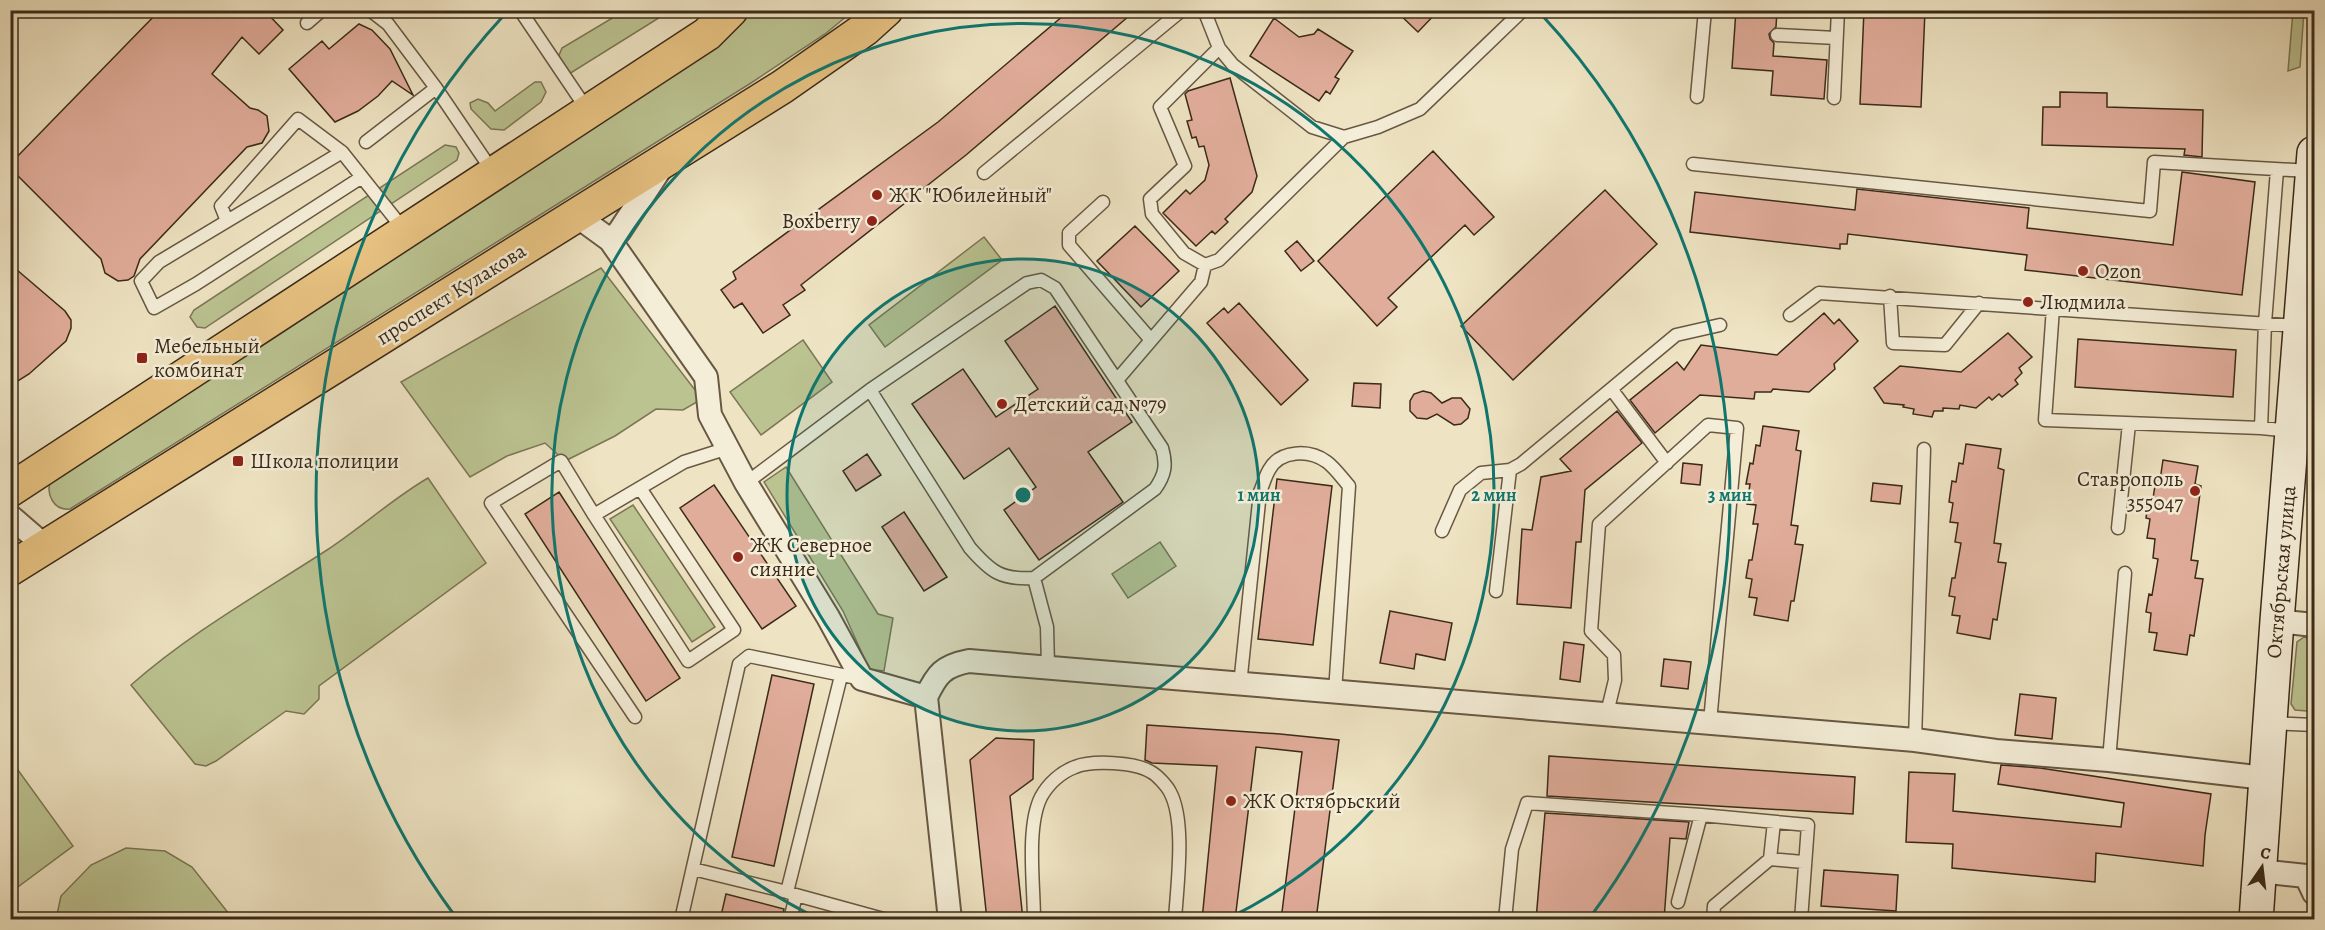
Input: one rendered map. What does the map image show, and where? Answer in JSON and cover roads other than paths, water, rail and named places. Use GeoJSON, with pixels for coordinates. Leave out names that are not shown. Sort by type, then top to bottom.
{"type":"FeatureCollection","features":[{"type":"Feature","properties":{"kind":"main road"},"geometry":{"type":"LineString","coordinates":[[10,490],[706,34],[731,10]]}},
{"type":"Feature","properties":{"kind":"main road","name":"проспект Кулакова"},"geometry":{"type":"LineString","coordinates":[[10,569],[782,87],[865,29],[886,10]]}},
{"type":"Feature","properties":{"kind":"main road","name":"Октябрьская улица"},"geometry":{"type":"LineString","coordinates":[[2256,920],[2277,621],[2277,430],[2300,327],[2314,162]]}},
{"type":"Feature","properties":{"kind":"street"},"geometry":{"type":"LineString","coordinates":[[610,240],[619,232],[667,159]]}},
{"type":"Feature","properties":{"kind":"street"},"geometry":{"type":"LineString","coordinates":[[577,216],[610,240],[706,377],[710,415],[746,483],[828,616],[851,677],[926,697]]}},
{"type":"Feature","properties":{"kind":"street"},"geometry":{"type":"LineString","coordinates":[[10,516],[46,548]]}},
{"type":"Feature","properties":{"kind":"street"},"geometry":{"type":"LineString","coordinates":[[2277,621],[2314,625]]}},
{"type":"Feature","properties":{"kind":"street"},"geometry":{"type":"LineString","coordinates":[[950,920],[926,697],[936,677],[951,665],[969,661],[1915,740],[1996,751],[2109,760],[2265,778]]}},
{"type":"Feature","properties":{"kind":"street"},"geometry":{"type":"LineString","coordinates":[[2259,871],[2306,876],[2314,893]]}},
{"type":"Feature","properties":{"kind":"lane"},"geometry":{"type":"LineString","coordinates":[[307,23],[322,10]]}},
{"type":"Feature","properties":{"kind":"lane"},"geometry":{"type":"LineString","coordinates":[[370,10],[388,24],[436,88],[493,173]]}},
{"type":"Feature","properties":{"kind":"lane"},"geometry":{"type":"LineString","coordinates":[[520,10],[588,111]]}},
{"type":"Feature","properties":{"kind":"lane"},"geometry":{"type":"LineString","coordinates":[[984,173],[1182,10]]}},
{"type":"Feature","properties":{"kind":"lane"},"geometry":{"type":"LineString","coordinates":[[1204,10],[1219,48],[1233,65],[1312,127],[1344,137]]}},
{"type":"Feature","properties":{"kind":"lane"},"geometry":{"type":"LineString","coordinates":[[1219,48],[1161,107],[1185,166],[1150,199],[1152,214],[1184,253],[1205,265],[1219,260],[1344,137],[1378,127],[1420,109],[1524,10]]}},
{"type":"Feature","properties":{"kind":"lane"},"geometry":{"type":"LineString","coordinates":[[1697,97],[1705,10]]}},
{"type":"Feature","properties":{"kind":"lane"},"geometry":{"type":"LineString","coordinates":[[1834,98],[1838,10]]}},
{"type":"Feature","properties":{"kind":"lane"},"geometry":{"type":"LineString","coordinates":[[1777,35],[1836,38]]}},
{"type":"Feature","properties":{"kind":"lane"},"geometry":{"type":"LineString","coordinates":[[366,142],[436,88]]}},
{"type":"Feature","properties":{"kind":"lane"},"geometry":{"type":"LineString","coordinates":[[227,221],[221,206],[298,118],[342,152],[405,231]]}},
{"type":"Feature","properties":{"kind":"lane"},"geometry":{"type":"LineString","coordinates":[[342,152],[159,262],[141,281],[154,308],[196,284],[362,177]]}},
{"type":"Feature","properties":{"kind":"lane"},"geometry":{"type":"LineString","coordinates":[[1693,164],[2150,211],[2154,162],[2277,170],[2314,162]]}},
{"type":"Feature","properties":{"kind":"lane"},"geometry":{"type":"LineString","coordinates":[[2053,308],[2045,420],[2277,430],[2265,323],[2277,170]]}},
{"type":"Feature","properties":{"kind":"lane"},"geometry":{"type":"LineString","coordinates":[[1103,202],[1069,233],[1069,245],[1151,340]]}},
{"type":"Feature","properties":{"kind":"lane"},"geometry":{"type":"LineString","coordinates":[[1117,380],[1201,282],[1205,265]]}},
{"type":"Feature","properties":{"kind":"lane"},"geometry":{"type":"LineString","coordinates":[[746,483],[870,390],[1027,283],[1041,280],[1056,288],[1162,448],[1166,462],[1163,477],[1155,489],[1034,578],[1012,579],[986,566],[970,548],[870,390]]}},
{"type":"Feature","properties":{"kind":"lane"},"geometry":{"type":"LineString","coordinates":[[1790,315],[1819,292],[2300,327]]}},
{"type":"Feature","properties":{"kind":"lane"},"geometry":{"type":"LineString","coordinates":[[1890,297],[1893,343],[1945,345],[1979,303]]}},
{"type":"Feature","properties":{"kind":"lane"},"geometry":{"type":"LineString","coordinates":[[1442,531],[1460,490],[1481,473],[1510,470],[1521,464],[1676,335],[1720,325]]}},
{"type":"Feature","properties":{"kind":"lane"},"geometry":{"type":"LineString","coordinates":[[1612,390],[1667,463]]}},
{"type":"Feature","properties":{"kind":"lane"},"geometry":{"type":"LineString","coordinates":[[2118,528],[2128,424]]}},
{"type":"Feature","properties":{"kind":"lane"},"geometry":{"type":"LineString","coordinates":[[1607,713],[1615,680],[1614,656],[1591,631],[1599,524],[1708,425],[1737,428],[1710,722]]}},
{"type":"Feature","properties":{"kind":"lane"},"geometry":{"type":"LineString","coordinates":[[594,515],[684,462],[728,448]]}},
{"type":"Feature","properties":{"kind":"lane"},"geometry":{"type":"LineString","coordinates":[[1915,740],[1924,448]]}},
{"type":"Feature","properties":{"kind":"lane"},"geometry":{"type":"LineString","coordinates":[[1240,685],[1260,492],[1269,468],[1279,459],[1289,454],[1299,453],[1326,461],[1349,486],[1335,692]]}},
{"type":"Feature","properties":{"kind":"lane"},"geometry":{"type":"LineString","coordinates":[[635,717],[491,503],[561,461],[688,660],[734,630],[640,488]]}},
{"type":"Feature","properties":{"kind":"lane"},"geometry":{"type":"LineString","coordinates":[[1496,591],[1510,470]]}},
{"type":"Feature","properties":{"kind":"lane"},"geometry":{"type":"LineString","coordinates":[[2109,760],[2125,573]]}},
{"type":"Feature","properties":{"kind":"lane"},"geometry":{"type":"LineString","coordinates":[[1034,578],[1047,627],[1048,667]]}},
{"type":"Feature","properties":{"kind":"lane"},"geometry":{"type":"LineString","coordinates":[[681,920],[739,664],[749,656],[851,677],[792,893],[790,920]]}},
{"type":"Feature","properties":{"kind":"lane"},"geometry":{"type":"LineString","coordinates":[[2270,723],[2314,725]]}},
{"type":"Feature","properties":{"kind":"lane"},"geometry":{"type":"LineString","coordinates":[[1034,920],[1033,820],[1041,796],[1053,780],[1074,767],[1097,762],[1125,765],[1151,772],[1170,791],[1177,813],[1178,836],[1175,920]]}},
{"type":"Feature","properties":{"kind":"lane"},"geometry":{"type":"LineString","coordinates":[[1505,920],[1512,849],[1527,803],[1701,814],[1808,825],[1803,862],[1801,920]]}},
{"type":"Feature","properties":{"kind":"lane"},"geometry":{"type":"LineString","coordinates":[[1678,902],[1701,814]]}},
{"type":"Feature","properties":{"kind":"lane"},"geometry":{"type":"LineString","coordinates":[[1713,920],[1714,906],[1770,859],[1774,822]]}},
{"type":"Feature","properties":{"kind":"lane"},"geometry":{"type":"LineString","coordinates":[[1770,859],[1803,862]]}},
{"type":"Feature","properties":{"kind":"lane"},"geometry":{"type":"LineString","coordinates":[[693,869],[792,893],[844,914],[887,920]]}},
{"type":"Feature","properties":{"kind":"place","name":"ЖК \"Юбилейный\""},"geometry":{"type":"Point","coordinates":[877,195]}},
{"type":"Feature","properties":{"kind":"place","name":"Boxberry"},"geometry":{"type":"Point","coordinates":[872,221]}},
{"type":"Feature","properties":{"kind":"place","name":"Ozon"},"geometry":{"type":"Point","coordinates":[2083,271]}},
{"type":"Feature","properties":{"kind":"place","name":"Людмила"},"geometry":{"type":"Point","coordinates":[2028,302]}},
{"type":"Feature","properties":{"kind":"place","name":"Мебельный комбинат"},"geometry":{"type":"Point","coordinates":[142,358]}},
{"type":"Feature","properties":{"kind":"place","name":"Детский сад №79"},"geometry":{"type":"Point","coordinates":[1002,404]}},
{"type":"Feature","properties":{"kind":"place","name":"Школа полиции"},"geometry":{"type":"Point","coordinates":[238,461]}},
{"type":"Feature","properties":{"kind":"place","name":"Ставрополь 355047"},"geometry":{"type":"Point","coordinates":[2195,491]}},
{"type":"Feature","properties":{"kind":"place","name":"ЖК Северное сияние"},"geometry":{"type":"Point","coordinates":[738,557]}},
{"type":"Feature","properties":{"kind":"place","name":"ЖК Октябрьский"},"geometry":{"type":"Point","coordinates":[1231,801]}}]}
